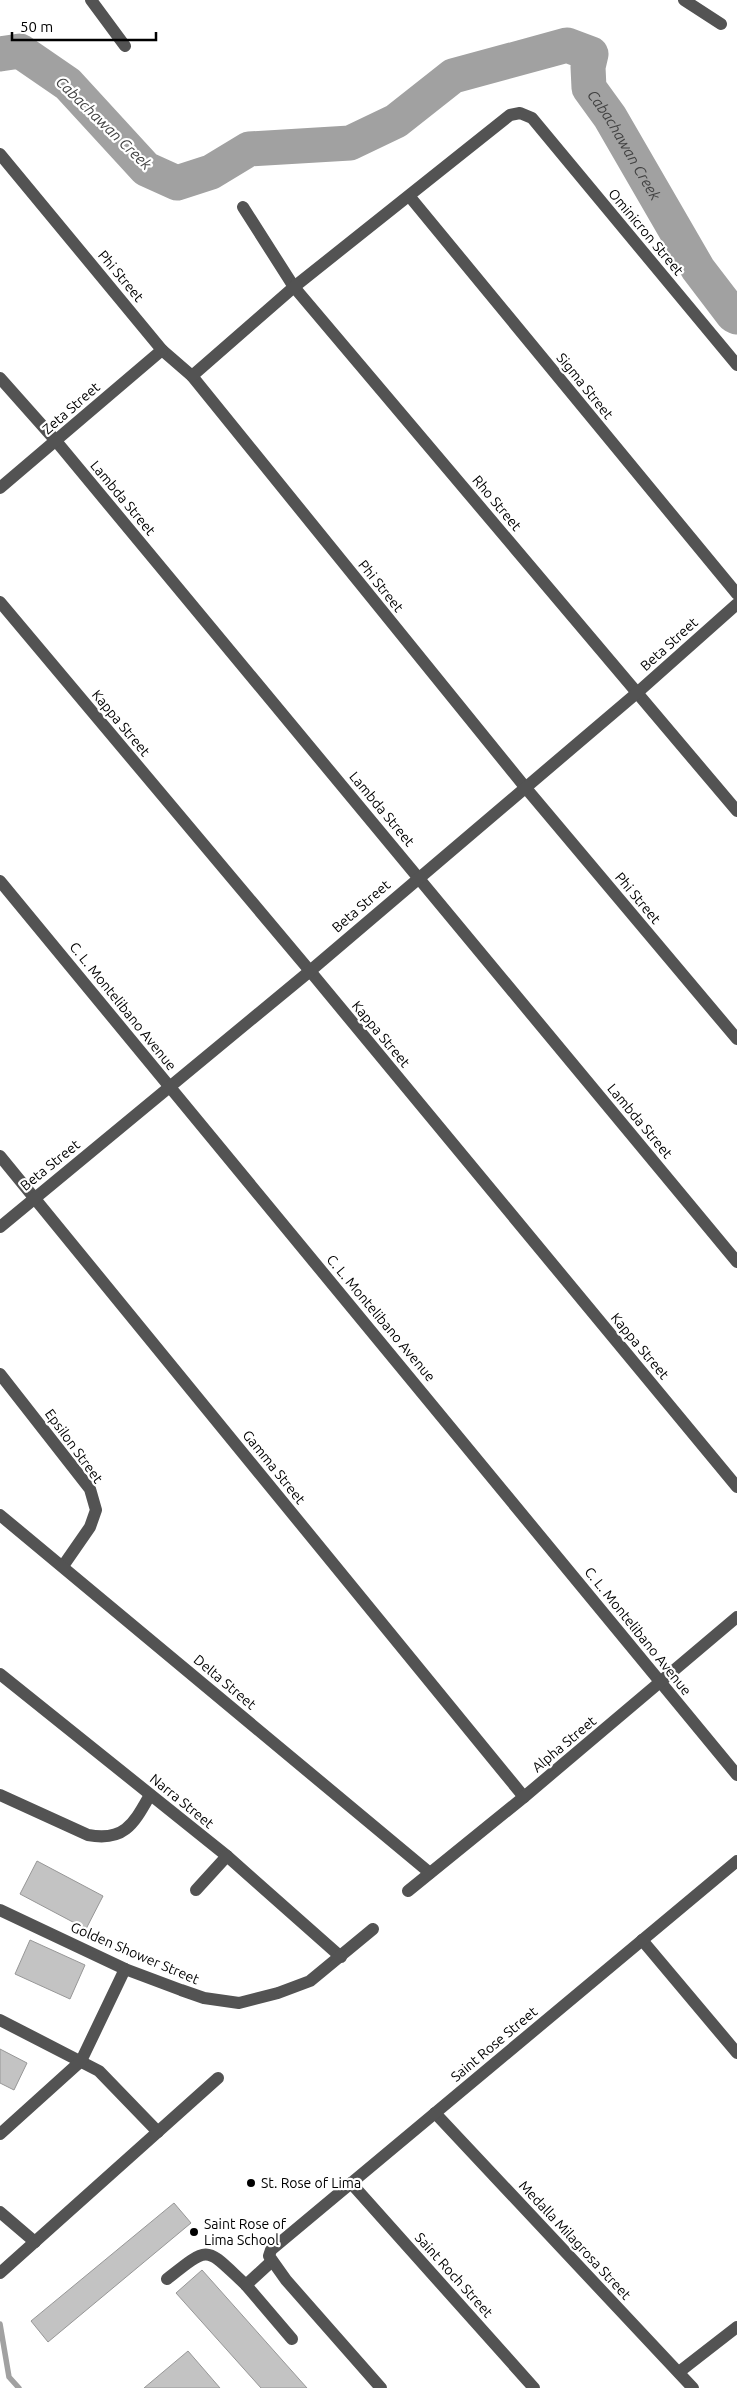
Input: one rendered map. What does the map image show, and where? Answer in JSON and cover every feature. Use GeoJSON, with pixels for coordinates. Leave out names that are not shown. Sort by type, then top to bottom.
{"type":"FeatureCollection","features":[{"type":"Feature","properties":{"kind":"street"},"geometry":{"type":"LineString","coordinates":[[91,0],[125,46]]}},
{"type":"Feature","properties":{"kind":"street"},"geometry":{"type":"LineString","coordinates":[[684,0],[721,24]]}},
{"type":"Feature","properties":{"kind":"street","name":"Ominicron Street"},"geometry":{"type":"LineString","coordinates":[[410,197],[510,115],[520,113],[532,118],[737,365]]}},
{"type":"Feature","properties":{"kind":"street","name":"Phi Street"},"geometry":{"type":"LineString","coordinates":[[0,154],[162,350],[192,376],[525,787],[737,1039]]}},
{"type":"Feature","properties":{"kind":"street"},"geometry":{"type":"LineString","coordinates":[[192,376],[294,287],[410,197]]}},
{"type":"Feature","properties":{"kind":"street","name":"Sigma Street"},"geometry":{"type":"LineString","coordinates":[[410,197],[737,594]]}},
{"type":"Feature","properties":{"kind":"street","name":"Rho Street"},"geometry":{"type":"LineString","coordinates":[[243,207],[294,287],[737,811]]}},
{"type":"Feature","properties":{"kind":"street","name":"Zeta Street"},"geometry":{"type":"LineString","coordinates":[[0,488],[162,350]]}},
{"type":"Feature","properties":{"kind":"street","name":"Lambda Street"},"geometry":{"type":"LineString","coordinates":[[0,378],[56,441],[419,876],[737,1262]]}},
{"type":"Feature","properties":{"kind":"street","name":"Kappa Street"},"geometry":{"type":"LineString","coordinates":[[0,602],[310,971],[737,1487]]}},
{"type":"Feature","properties":{"kind":"street","name":"Beta Street"},"geometry":{"type":"LineString","coordinates":[[0,1227],[310,971],[419,876],[638,692],[737,604]]}},
{"type":"Feature","properties":{"kind":"street","name":"C. L. Montelibano Avenue"},"geometry":{"type":"LineString","coordinates":[[0,881],[661,1681],[737,1776]]}},
{"type":"Feature","properties":{"kind":"street","name":"Gamma Street"},"geometry":{"type":"LineString","coordinates":[[0,1156],[524,1797]]}},
{"type":"Feature","properties":{"kind":"street","name":"Epsilon Street"},"geometry":{"type":"LineString","coordinates":[[0,1374],[90,1489],[96,1510],[90,1527],[63,1566]]}},
{"type":"Feature","properties":{"kind":"street","name":"Delta Street"},"geometry":{"type":"LineString","coordinates":[[0,1515],[430,1873]]}},
{"type":"Feature","properties":{"kind":"street","name":"Alpha Street"},"geometry":{"type":"LineString","coordinates":[[408,1891],[524,1797],[737,1617]]}},
{"type":"Feature","properties":{"kind":"street","name":"Narra Street"},"geometry":{"type":"LineString","coordinates":[[0,1674],[227,1856],[341,1957]]}},
{"type":"Feature","properties":{"kind":"street"},"geometry":{"type":"LineString","coordinates":[[0,1795],[88,1835],[100,1837],[124,1832],[139,1815],[150,1795]]}},
{"type":"Feature","properties":{"kind":"street"},"geometry":{"type":"LineString","coordinates":[[196,1890],[227,1856]]}},
{"type":"Feature","properties":{"kind":"street","name":"Saint Rose Street"},"geometry":{"type":"LineString","coordinates":[[246,2285],[271,2255],[351,2183],[737,1861]]}},
{"type":"Feature","properties":{"kind":"street","name":"Golden Shower Street"},"geometry":{"type":"LineString","coordinates":[[0,1910],[125,1969],[204,1998],[239,2002],[278,1993],[310,1981],[341,1957]]}},
{"type":"Feature","properties":{"kind":"street"},"geometry":{"type":"LineString","coordinates":[[341,1957],[373,1930]]}},
{"type":"Feature","properties":{"kind":"street"},"geometry":{"type":"LineString","coordinates":[[642,1940],[737,2053]]}},
{"type":"Feature","properties":{"kind":"street"},"geometry":{"type":"LineString","coordinates":[[0,2134],[81,2061],[125,1969]]}},
{"type":"Feature","properties":{"kind":"street"},"geometry":{"type":"LineString","coordinates":[[0,2020],[99,2071],[158,2132]]}},
{"type":"Feature","properties":{"kind":"street"},"geometry":{"type":"LineString","coordinates":[[0,2273],[218,2078]]}},
{"type":"Feature","properties":{"kind":"street","name":"Medalla Milagrosa Street"},"geometry":{"type":"LineString","coordinates":[[435,2113],[693,2388]]}},
{"type":"Feature","properties":{"kind":"street","name":"Saint Roch Street"},"geometry":{"type":"LineString","coordinates":[[351,2183],[534,2388]]}},
{"type":"Feature","properties":{"kind":"street"},"geometry":{"type":"LineString","coordinates":[[0,2212],[35,2242]]}},
{"type":"Feature","properties":{"kind":"street"},"geometry":{"type":"LineString","coordinates":[[167,2279],[197,2255],[207,2254],[215,2256],[246,2285],[292,2339]]}},
{"type":"Feature","properties":{"kind":"street"},"geometry":{"type":"LineString","coordinates":[[271,2255],[381,2388]]}},
{"type":"Feature","properties":{"kind":"street"},"geometry":{"type":"LineString","coordinates":[[679,2372],[737,2327]]}},
{"type":"Feature","properties":{"kind":"building"},"geometry":{"type":"Polygon","coordinates":[[[37,1861],[103,1896],[86,1929],[20,1894],[37,1861]]]}},
{"type":"Feature","properties":{"kind":"building"},"geometry":{"type":"Polygon","coordinates":[[[30,1940],[85,1965],[70,1999],[15,1974],[30,1940]]]}},
{"type":"Feature","properties":{"kind":"building"},"geometry":{"type":"Polygon","coordinates":[[[0,2049],[27,2063],[14,2090],[0,2083],[0,2049]]]}},
{"type":"Feature","properties":{"kind":"building"},"geometry":{"type":"Polygon","coordinates":[[[174,2203],[191,2223],[48,2342],[31,2321],[174,2203]]]}},
{"type":"Feature","properties":{"kind":"building"},"geometry":{"type":"Polygon","coordinates":[[[202,2270],[307,2388],[261,2388],[176,2293],[202,2270]]]}},
{"type":"Feature","properties":{"kind":"building"},"geometry":{"type":"Polygon","coordinates":[[[188,2351],[220,2388],[144,2388],[188,2351]]]}},
{"type":"Feature","properties":{"kind":"waterway","name":"Cabachawan Creek"},"geometry":{"type":"LineString","coordinates":[[0,54],[20,51],[68,84],[146,169],[177,183],[211,172],[249,149],[350,143],[396,121],[453,76],[567,45],[591,54],[588,67],[589,88],[610,117],[698,269],[733,315],[737,317]]}},
{"type":"Feature","properties":{"kind":"waterway"},"geometry":{"type":"LineString","coordinates":[[0,2324],[9,2377],[19,2388]]}},
{"type":"Feature","properties":{"kind":"place","name":"St. Rose of Lima"},"geometry":{"type":"Point","coordinates":[251,2183]}},
{"type":"Feature","properties":{"kind":"place","name":"Saint Rose of Lima School"},"geometry":{"type":"Point","coordinates":[194,2232]}}]}
